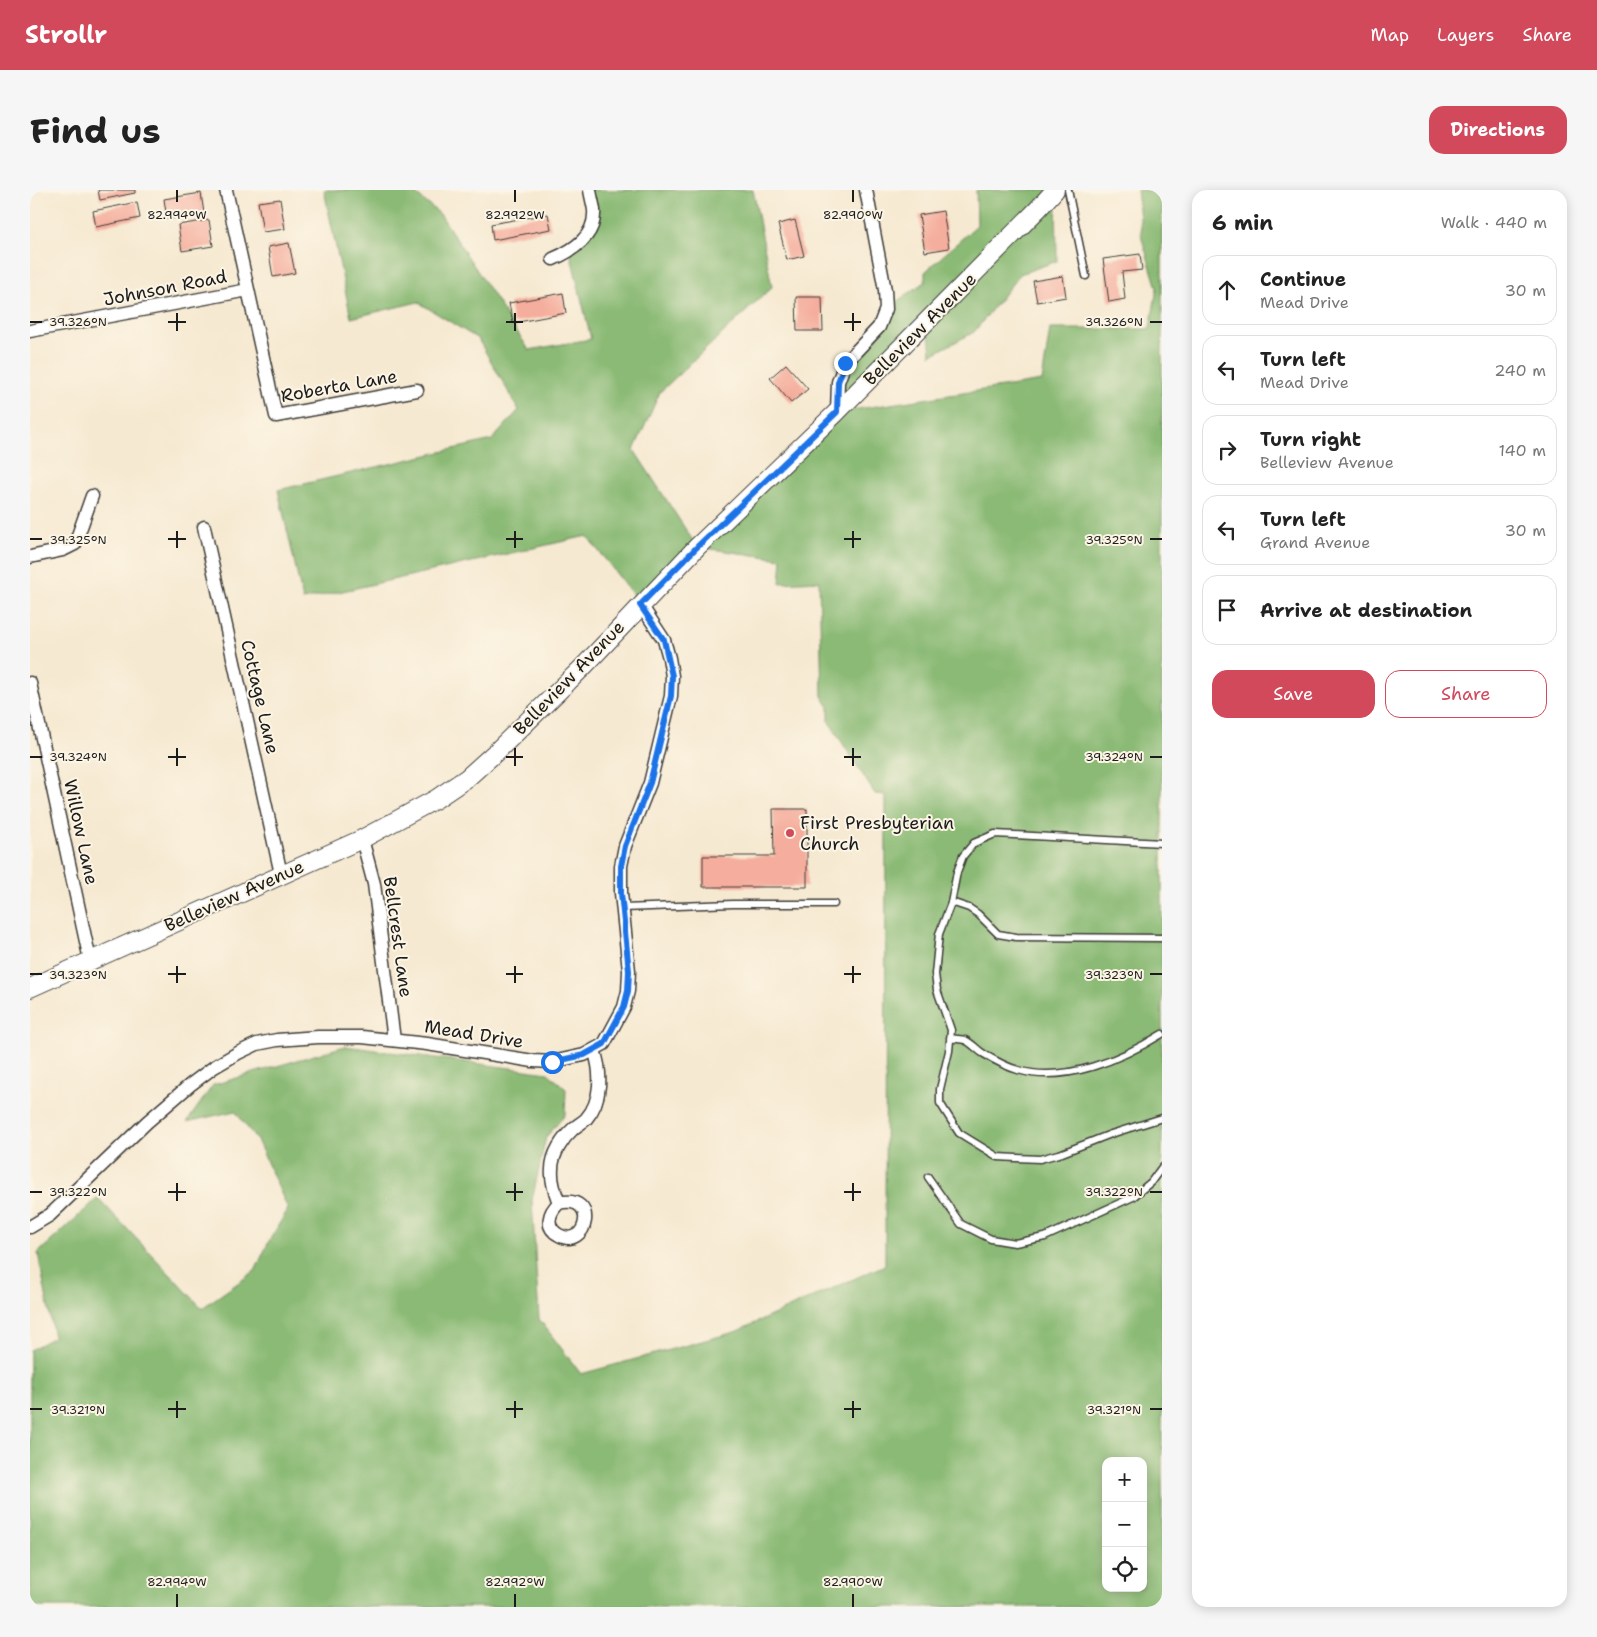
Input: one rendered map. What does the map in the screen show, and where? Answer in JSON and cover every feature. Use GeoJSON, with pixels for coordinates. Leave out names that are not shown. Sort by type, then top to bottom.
{"type":"FeatureCollection","features":[{"type":"Feature","properties":{"kind":"street"},"geometry":{"type":"LineString","coordinates":[[226,190],[248,290]]}},
{"type":"Feature","properties":{"kind":"street"},"geometry":{"type":"LineString","coordinates":[[553,259],[570,252],[590,234],[594,212],[590,190]]}},
{"type":"Feature","properties":{"kind":"street"},"geometry":{"type":"LineString","coordinates":[[837,412],[838,382],[845,363],[879,327],[886,309],[885,290],[866,190]]}},
{"type":"Feature","properties":{"kind":"street","name":"Belleview Avenue"},"geometry":{"type":"LineString","coordinates":[[30,988],[362,839],[436,800],[467,778],[583,667],[697,547],[837,412],[1038,209],[1054,190]]}},
{"type":"Feature","properties":{"kind":"street","name":"Johnson Road"},"geometry":{"type":"LineString","coordinates":[[30,331],[248,290]]}},
{"type":"Feature","properties":{"kind":"street","name":"Roberta Lane"},"geometry":{"type":"LineString","coordinates":[[248,290],[276,416],[417,390]]}},
{"type":"Feature","properties":{"kind":"street"},"geometry":{"type":"LineString","coordinates":[[30,557],[63,550],[75,544],[92,496]]}},
{"type":"Feature","properties":{"kind":"street","name":"Cottage Lane"},"geometry":{"type":"LineString","coordinates":[[204,527],[281,874]]}},
{"type":"Feature","properties":{"kind":"street","name":"Mead Drive"},"geometry":{"type":"LineString","coordinates":[[30,1227],[50,1215],[147,1122],[190,1085],[214,1067],[257,1044],[318,1036],[362,1037],[552,1062],[584,1055],[604,1044],[614,1029],[624,1007],[628,991],[629,971],[621,866],[625,846],[650,783],[671,696],[672,676],[664,640],[640,605]]}},
{"type":"Feature","properties":{"kind":"street","name":"Willow Lane"},"geometry":{"type":"LineString","coordinates":[[30,683],[90,960]]}},
{"type":"Feature","properties":{"kind":"street","name":"Bellcrest Lane"},"geometry":{"type":"LineString","coordinates":[[362,839],[374,884],[394,1040]]}},
{"type":"Feature","properties":{"kind":"street"},"geometry":{"type":"LineString","coordinates":[[559,1203],[552,1180],[552,1167],[556,1153],[563,1142],[573,1129],[585,1120],[596,1102],[599,1075],[598,1062],[594,1050]]}},
{"type":"Feature","properties":{"kind":"lane"},"geometry":{"type":"LineString","coordinates":[[1068,190],[1086,276]]}},
{"type":"Feature","properties":{"kind":"lane"},"geometry":{"type":"LineString","coordinates":[[1162,843],[995,834],[974,842],[962,856],[951,902],[939,934],[936,974],[937,990],[951,1030],[940,1089],[940,1103],[959,1133],[998,1157],[1040,1159],[1162,1118]]}},
{"type":"Feature","properties":{"kind":"lane"},"geometry":{"type":"LineString","coordinates":[[951,902],[974,911],[998,934],[1016,937],[1162,938]]}},
{"type":"Feature","properties":{"kind":"lane"},"geometry":{"type":"LineString","coordinates":[[623,908],[733,904],[834,904]]}},
{"type":"Feature","properties":{"kind":"lane"},"geometry":{"type":"LineString","coordinates":[[950,1038],[966,1040],[983,1054],[1018,1070],[1038,1073],[1072,1073],[1141,1047],[1162,1034]]}},
{"type":"Feature","properties":{"kind":"lane"},"geometry":{"type":"LineString","coordinates":[[928,1177],[961,1224],[991,1239],[1015,1243],[1046,1237],[1133,1197],[1151,1182],[1162,1167]]}},
{"type":"Feature","properties":{"kind":"green space"},"geometry":{"type":"Polygon","coordinates":[[[324,190],[411,190],[440,214],[529,350],[591,339],[570,252],[590,233],[590,190],[753,190],[772,287],[660,392],[634,450],[697,547],[641,605],[587,536],[303,600],[278,490],[492,440],[519,410],[478,339],[418,302],[351,318],[324,190]]]}},
{"type":"Feature","properties":{"kind":"green space"},"geometry":{"type":"Polygon","coordinates":[[[976,190],[1056,190],[1057,261],[1020,274],[974,332],[931,355],[928,321],[838,412],[1042,381],[1050,329],[1150,329],[1157,288],[1142,239],[1137,190],[1162,190],[1162,1607],[30,1607],[30,1350],[54,1337],[38,1253],[98,1198],[202,1308],[255,1271],[269,1241],[288,1209],[258,1142],[235,1111],[187,1122],[213,1085],[345,1046],[548,1073],[566,1089],[565,1115],[546,1137],[532,1200],[539,1319],[581,1374],[735,1332],[885,1265],[886,795],[875,794],[829,722],[829,707],[822,696],[819,581],[780,583],[782,559],[697,547],[837,412],[838,382],[886,309],[925,282],[925,272],[977,225],[976,190]]]}},
{"type":"Feature","properties":{"kind":"building"},"geometry":{"type":"Polygon","coordinates":[[[98,190],[135,190],[135,193],[100,200],[98,190]]]}},
{"type":"Feature","properties":{"kind":"building"},"geometry":{"type":"Polygon","coordinates":[[[201,193],[204,213],[167,219],[164,199],[201,193]]]}},
{"type":"Feature","properties":{"kind":"building"},"geometry":{"type":"Polygon","coordinates":[[[280,199],[285,229],[263,232],[258,202],[280,199]]]}},
{"type":"Feature","properties":{"kind":"building"},"geometry":{"type":"Polygon","coordinates":[[[137,202],[140,218],[96,227],[93,211],[137,202]]]}},
{"type":"Feature","properties":{"kind":"building"},"geometry":{"type":"Polygon","coordinates":[[[943,211],[949,248],[925,252],[919,215],[943,211]]]}},
{"type":"Feature","properties":{"kind":"building"},"geometry":{"type":"Polygon","coordinates":[[[548,214],[551,229],[493,240],[491,224],[548,214]]]}},
{"type":"Feature","properties":{"kind":"building"},"geometry":{"type":"Polygon","coordinates":[[[209,220],[213,246],[182,251],[178,225],[209,220]]]}},
{"type":"Feature","properties":{"kind":"building"},"geometry":{"type":"Polygon","coordinates":[[[795,220],[804,256],[787,260],[778,224],[795,220]]]}},
{"type":"Feature","properties":{"kind":"building"},"geometry":{"type":"Polygon","coordinates":[[[289,243],[295,273],[273,277],[268,247],[289,243]]]}},
{"type":"Feature","properties":{"kind":"building"},"geometry":{"type":"Polygon","coordinates":[[[1140,254],[1142,270],[1122,272],[1125,299],[1109,302],[1103,259],[1140,254]]]}},
{"type":"Feature","properties":{"kind":"building"},"geometry":{"type":"Polygon","coordinates":[[[1063,276],[1066,297],[1037,302],[1033,281],[1063,276]]]}},
{"type":"Feature","properties":{"kind":"building"},"geometry":{"type":"Polygon","coordinates":[[[563,293],[566,313],[513,323],[509,303],[563,293]]]}},
{"type":"Feature","properties":{"kind":"building"},"geometry":{"type":"Polygon","coordinates":[[[796,297],[822,297],[823,331],[797,331],[796,297]]]}},
{"type":"Feature","properties":{"kind":"building"},"geometry":{"type":"Polygon","coordinates":[[[786,364],[808,389],[791,403],[770,378],[786,364]]]}},
{"type":"Feature","properties":{"kind":"building","name":"First Presbyterian Church"},"geometry":{"type":"Polygon","coordinates":[[[773,809],[807,809],[807,887],[703,887],[703,856],[774,856],[773,809]]]}},
{"type":"Feature","properties":{"kind":"place","name":"First Presbyterian Church"},"geometry":{"type":"Point","coordinates":[790,833]}},
{"type":"Feature","properties":{"kind":"route"},"geometry":{"type":"LineString","coordinates":[[552,1062],[584,1055],[604,1044],[614,1029],[624,1007],[628,991],[629,971],[621,893],[621,866],[625,846],[650,783],[671,696],[672,676],[664,640],[640,605],[697,547],[837,412],[838,382],[845,363]]}}]}
